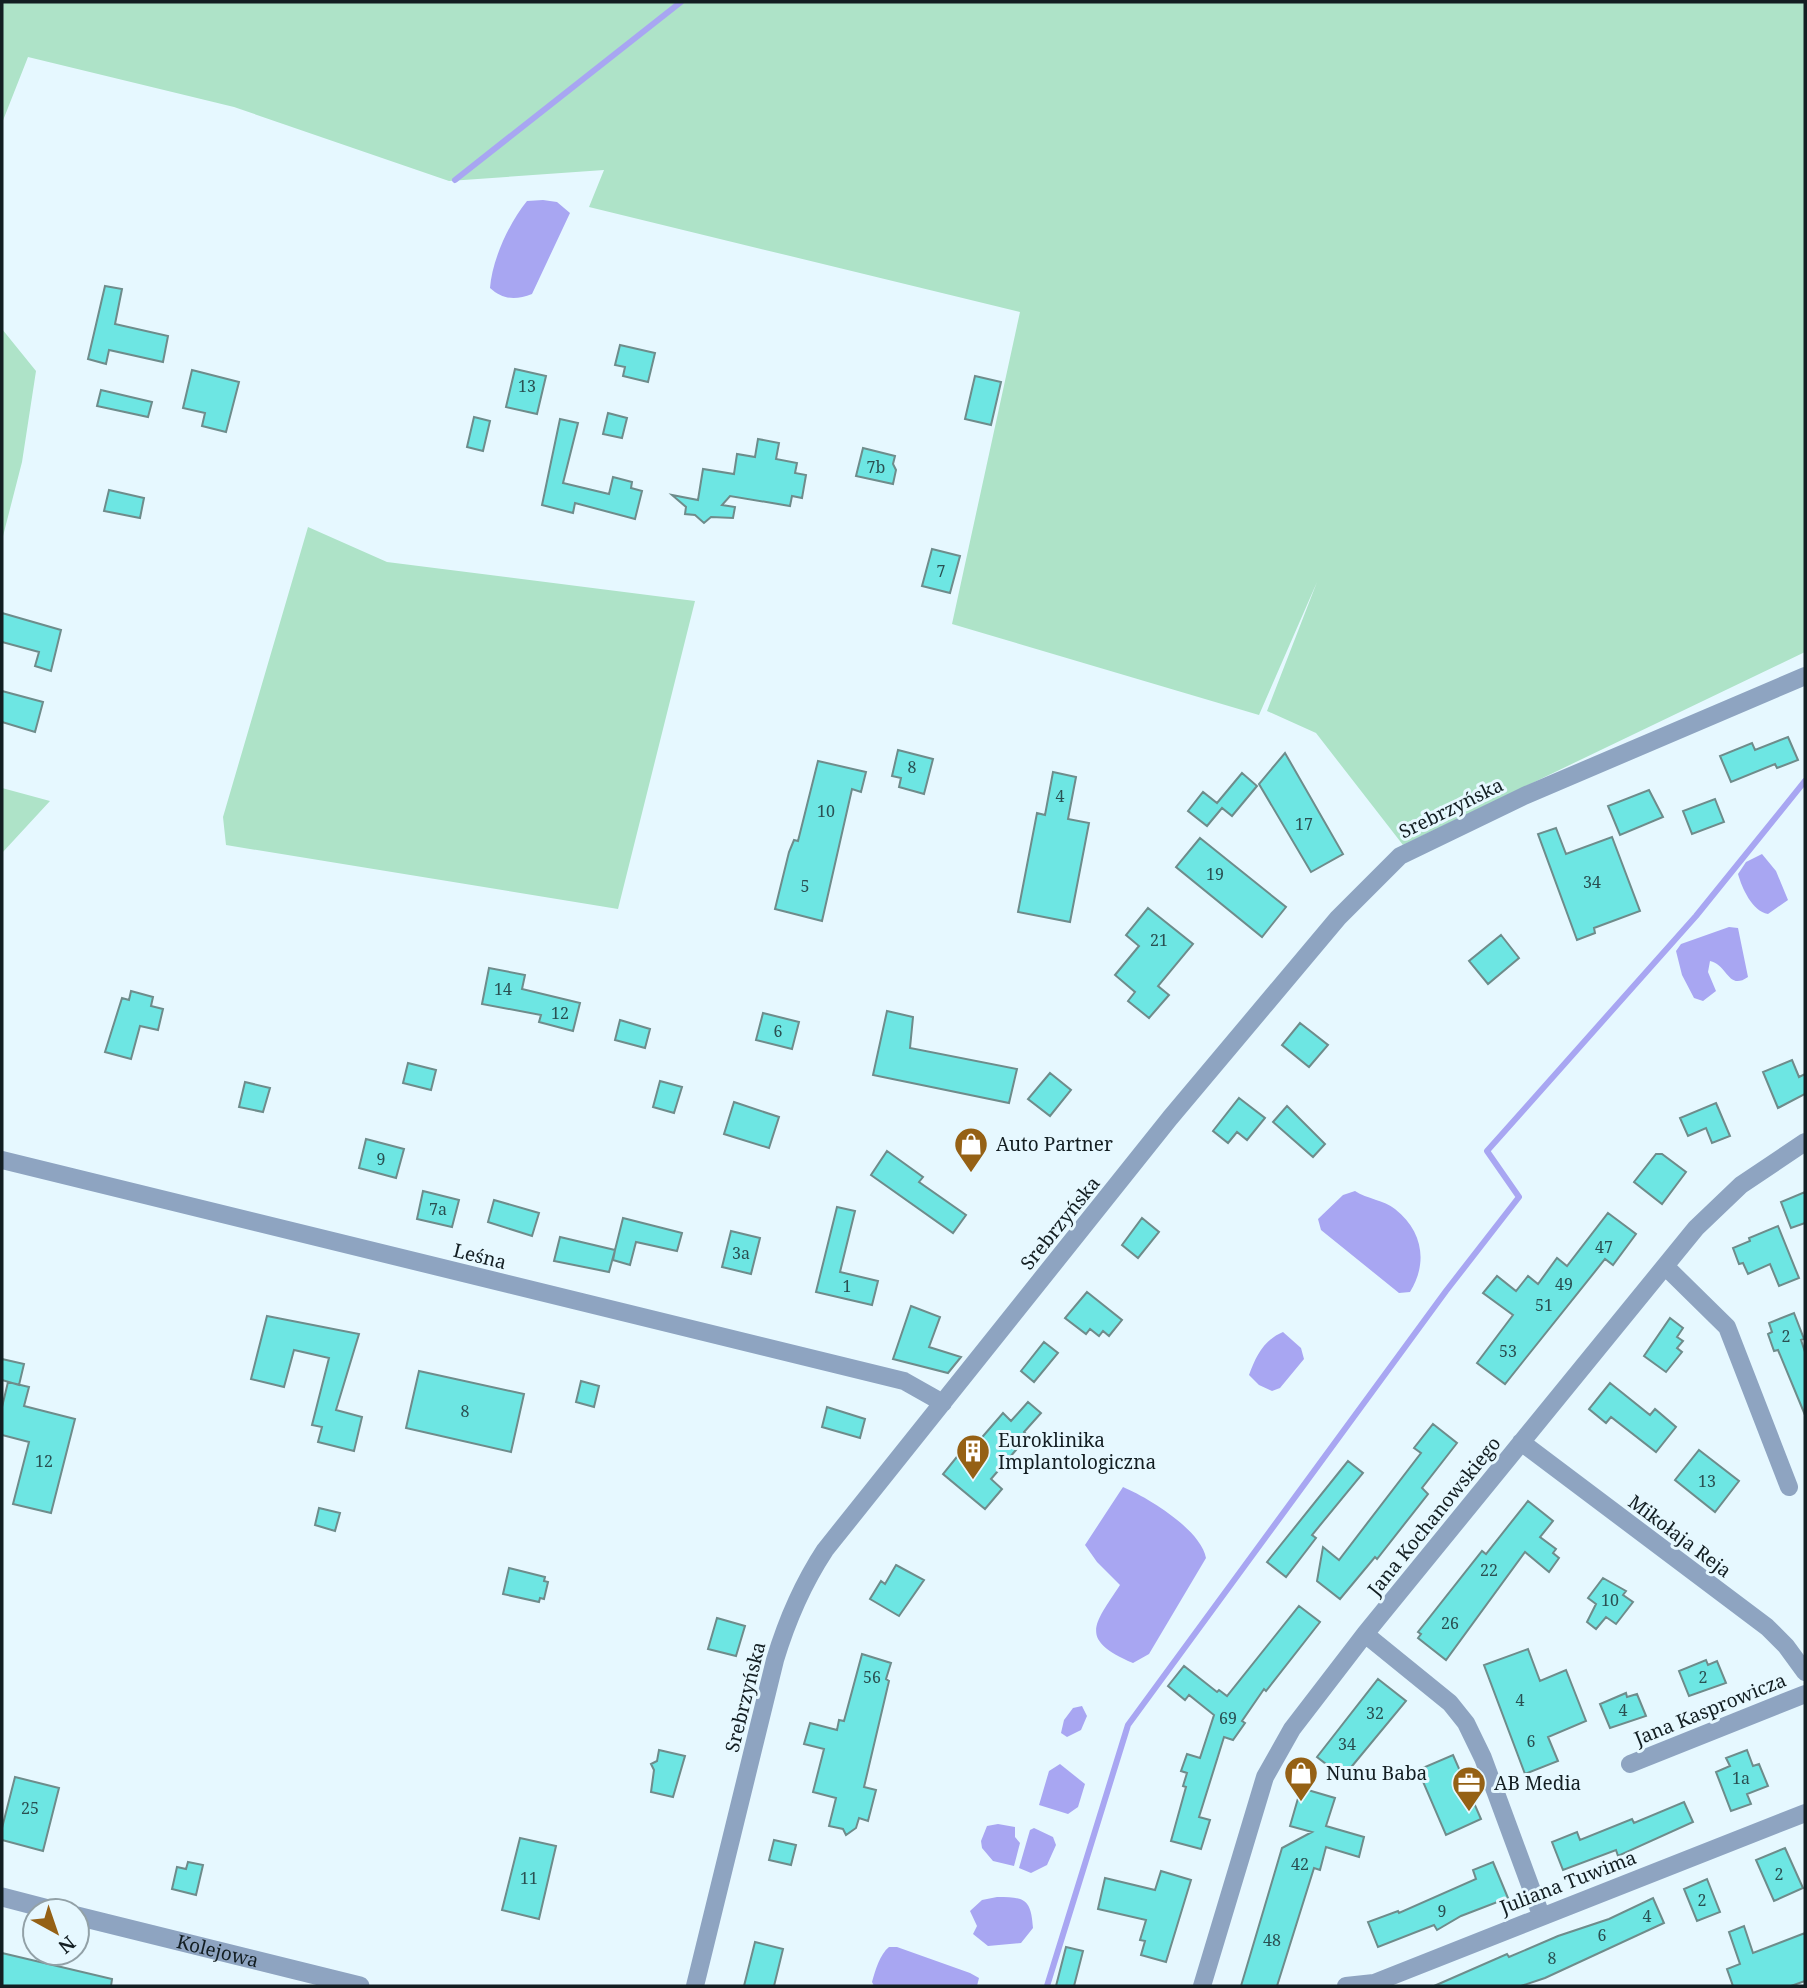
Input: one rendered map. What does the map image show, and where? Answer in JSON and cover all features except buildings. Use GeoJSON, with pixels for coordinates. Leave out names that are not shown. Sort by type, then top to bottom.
{"type":"FeatureCollection","features":[{"type":"Feature","properties":{"kind":"street","name":"Srebrzyńska"},"geometry":{"type":"LineString","coordinates":[[695,1986],[775,1660],[794,1605],[825,1550],[1254,1018],[1338,918],[1400,856],[1524,796],[1805,676]]}},
{"type":"Feature","properties":{"kind":"street","name":"Jana Kochanowskiego"},"geometry":{"type":"LineString","coordinates":[[1202,1986],[1265,1777],[1292,1729],[1365,1634],[1717,1205],[1774,1161],[1805,1142]]}},
{"type":"Feature","properties":{"kind":"street","name":"Leśna"},"geometry":{"type":"LineString","coordinates":[[2,1160],[904,1381],[943,1403]]}},
{"type":"Feature","properties":{"kind":"street"},"geometry":{"type":"LineString","coordinates":[[1665,1266],[1727,1327],[1789,1488]]}},
{"type":"Feature","properties":{"kind":"street","name":"Mikołaja Reja"},"geometry":{"type":"LineString","coordinates":[[1521,1442],[1767,1627],[1786,1646],[1805,1672]]}},
{"type":"Feature","properties":{"kind":"street"},"geometry":{"type":"LineString","coordinates":[[1365,1634],[1450,1703],[1466,1723],[1483,1758],[1541,1915]]}},
{"type":"Feature","properties":{"kind":"street","name":"Jana Kasprowicza"},"geometry":{"type":"LineString","coordinates":[[1630,1764],[1805,1694]]}},
{"type":"Feature","properties":{"kind":"street","name":"Juliana Tuwima"},"geometry":{"type":"LineString","coordinates":[[1346,1986],[1374,1983],[1805,1813]]}},
{"type":"Feature","properties":{"kind":"street"},"geometry":{"type":"LineString","coordinates":[[2,1897],[21,1902]]}},
{"type":"Feature","properties":{"kind":"street","name":"Kolejowa"},"geometry":{"type":"LineString","coordinates":[[91,1919],[360,1986]]}},
{"type":"Feature","properties":{"kind":"green space"},"geometry":{"type":"Polygon","coordinates":[[[2,2],[1805,2],[1805,652],[1403,845],[1316,733],[1267,711],[1317,582],[1259,715],[952,624],[1020,312],[589,207],[604,170],[449,181],[234,107],[28,57],[2,123],[2,2]]]}},
{"type":"Feature","properties":{"kind":"green space"},"geometry":{"type":"Polygon","coordinates":[[[2,329],[36,371],[22,462],[2,540],[2,329]]]}},
{"type":"Feature","properties":{"kind":"green space"},"geometry":{"type":"Polygon","coordinates":[[[308,527],[387,562],[695,601],[618,909],[226,845],[223,817],[308,527]]]}},
{"type":"Feature","properties":{"kind":"green space"},"geometry":{"type":"Polygon","coordinates":[[[2,788],[50,801],[2,853],[2,788]]]}},
{"type":"Feature","properties":{"kind":"water"},"geometry":{"type":"Polygon","coordinates":[[[527,201],[557,202],[570,213],[532,294],[515,298],[500,295],[490,288],[494,266],[503,242],[527,201]]]}},
{"type":"Feature","properties":{"kind":"water"},"geometry":{"type":"Polygon","coordinates":[[[1762,854],[1776,871],[1788,900],[1768,914],[1753,904],[1738,874],[1746,862],[1762,854]]]}},
{"type":"Feature","properties":{"kind":"water"},"geometry":{"type":"Polygon","coordinates":[[[1729,927],[1738,928],[1748,977],[1736,981],[1710,961],[1708,972],[1716,991],[1703,1001],[1694,998],[1682,975],[1676,951],[1681,944],[1729,927]]]}},
{"type":"Feature","properties":{"kind":"water"},"geometry":{"type":"Polygon","coordinates":[[[1355,1191],[1391,1206],[1412,1227],[1417,1237],[1421,1259],[1416,1281],[1410,1292],[1399,1293],[1321,1230],[1318,1219],[1343,1195],[1355,1191]]]}},
{"type":"Feature","properties":{"kind":"water"},"geometry":{"type":"Polygon","coordinates":[[[1283,1332],[1301,1348],[1304,1359],[1280,1388],[1272,1391],[1259,1385],[1249,1375],[1262,1349],[1271,1339],[1283,1332]]]}},
{"type":"Feature","properties":{"kind":"water"},"geometry":{"type":"Polygon","coordinates":[[[1123,1487],[1159,1507],[1184,1526],[1202,1547],[1206,1558],[1149,1654],[1133,1663],[1104,1646],[1098,1638],[1098,1621],[1120,1585],[1097,1562],[1085,1545],[1123,1487]]]}},
{"type":"Feature","properties":{"kind":"water"},"geometry":{"type":"Polygon","coordinates":[[[1082,1706],[1087,1716],[1081,1730],[1067,1737],[1061,1733],[1064,1720],[1073,1708],[1082,1706]]]}},
{"type":"Feature","properties":{"kind":"water"},"geometry":{"type":"Polygon","coordinates":[[[1060,1764],[1085,1784],[1078,1807],[1068,1814],[1039,1805],[1049,1771],[1060,1764]]]}},
{"type":"Feature","properties":{"kind":"water"},"geometry":{"type":"Polygon","coordinates":[[[998,1824],[1015,1827],[1015,1837],[1020,1843],[1014,1866],[993,1861],[982,1848],[981,1841],[987,1826],[998,1824]]]}},
{"type":"Feature","properties":{"kind":"water"},"geometry":{"type":"Polygon","coordinates":[[[1034,1828],[1053,1837],[1056,1845],[1047,1865],[1031,1873],[1019,1868],[1030,1830],[1034,1828]]]}},
{"type":"Feature","properties":{"kind":"water"},"geometry":{"type":"Polygon","coordinates":[[[997,1897],[1020,1899],[1028,1905],[1033,1928],[1021,1943],[988,1946],[973,1934],[977,1926],[970,1911],[982,1900],[997,1897]]]}},
{"type":"Feature","properties":{"kind":"water"},"geometry":{"type":"Polygon","coordinates":[[[889,1947],[897,1947],[970,1973],[979,1978],[977,1986],[874,1986],[872,1982],[876,1968],[889,1947]]]}},
{"type":"Feature","properties":{"kind":"waterway"},"geometry":{"type":"LineString","coordinates":[[455,180],[681,2]]}},
{"type":"Feature","properties":{"kind":"waterway"},"geometry":{"type":"LineString","coordinates":[[1047,1986],[1128,1725],[1446,1291],[1519,1197],[1487,1151],[1696,916],[1805,781]]}},
{"type":"Feature","properties":{"kind":"place","name":"Auto Partner"},"geometry":{"type":"Point","coordinates":[971,1174]}},
{"type":"Feature","properties":{"kind":"place","name":"Euroklinika Implantologiczna"},"geometry":{"type":"Point","coordinates":[973,1481]}},
{"type":"Feature","properties":{"kind":"place","name":"Nunu Baba"},"geometry":{"type":"Point","coordinates":[1301,1803]}},
{"type":"Feature","properties":{"kind":"place","name":"AB Media"},"geometry":{"type":"Point","coordinates":[1469,1813]}}]}
